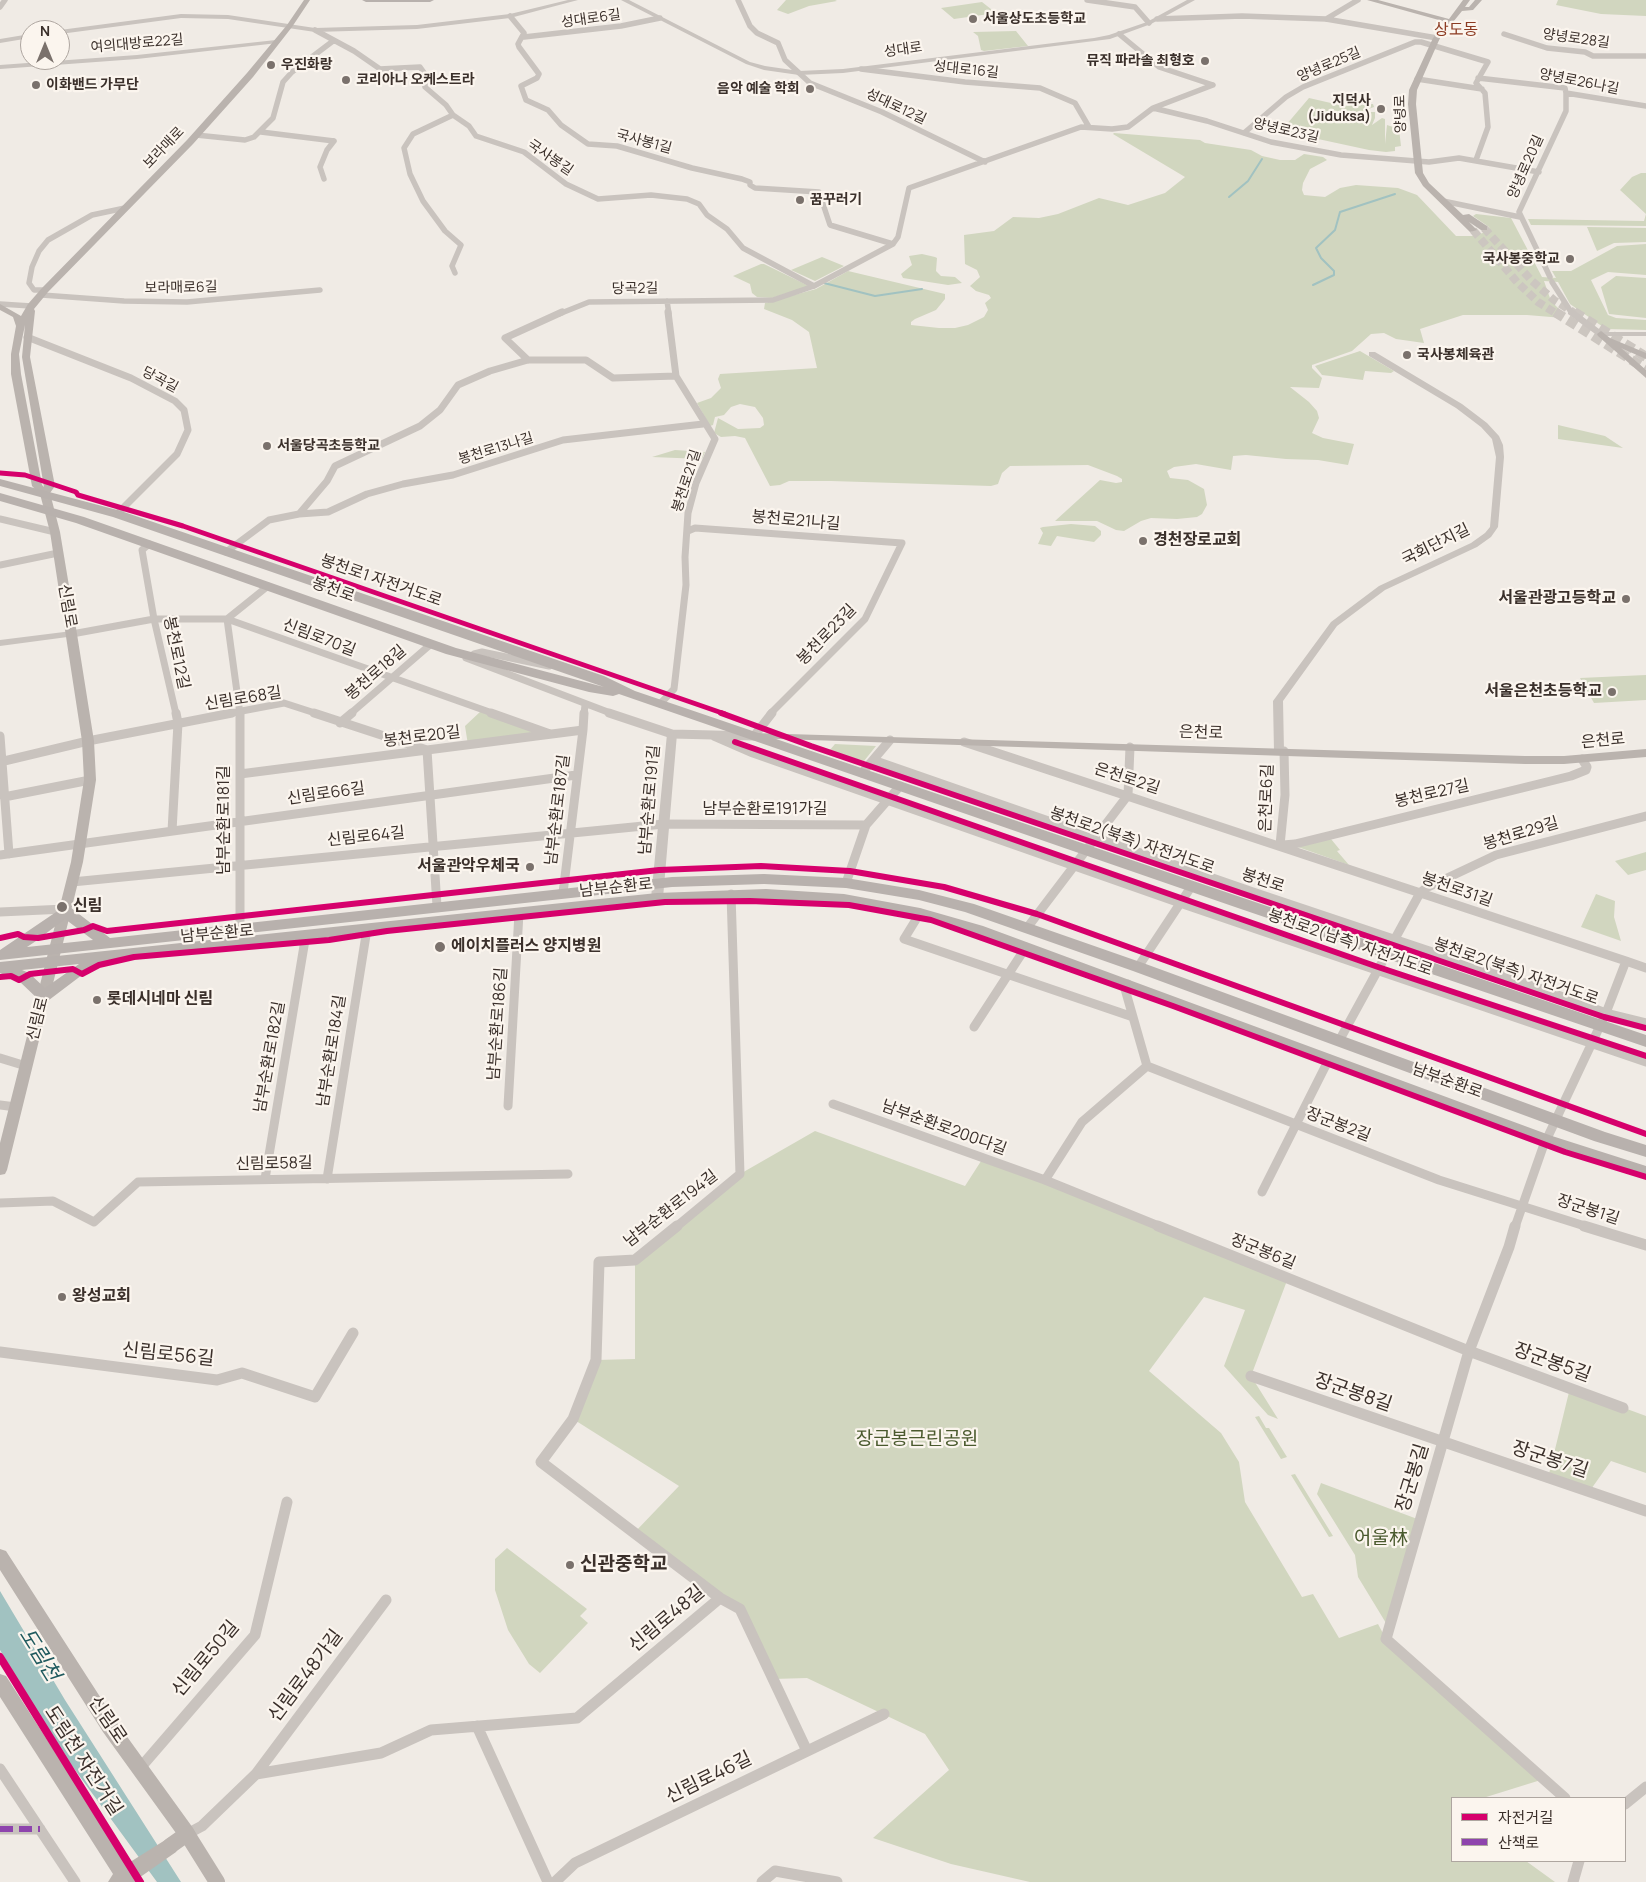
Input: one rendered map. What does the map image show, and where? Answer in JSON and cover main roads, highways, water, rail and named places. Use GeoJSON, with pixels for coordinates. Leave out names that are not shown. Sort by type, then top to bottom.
{"type":"FeatureCollection","features":[{"type":"Feature","properties":{"kind":"main road","name":"보라매로"},"geometry":{"type":"LineString","coordinates":[[45,493],[37,486],[16,374],[15,354],[20,326],[31,306],[43,292],[196,135],[250,75],[290,26],[307,0]]}},
{"type":"Feature","properties":{"kind":"main road"},"geometry":{"type":"LineString","coordinates":[[366,0],[430,0]]}},
{"type":"Feature","properties":{"kind":"main road"},"geometry":{"type":"LineString","coordinates":[[1370,0],[1450,21]]}},
{"type":"Feature","properties":{"kind":"main road"},"geometry":{"type":"LineString","coordinates":[[1456,0],[1453,5],[1460,10],[1471,8],[1479,0]]}},
{"type":"Feature","properties":{"kind":"main road","name":"양녕로"},"geometry":{"type":"LineString","coordinates":[[1468,0],[1437,38],[1417,79],[1413,90],[1412,104],[1417,161],[1424,182],[1473,230]]}},
{"type":"Feature","properties":{"kind":"main road"},"geometry":{"type":"LineString","coordinates":[[1421,14],[1437,38]]}},
{"type":"Feature","properties":{"kind":"main road","name":"양녕로"},"geometry":{"type":"LineString","coordinates":[[1445,201],[1484,228]]}},
{"type":"Feature","properties":{"kind":"main road"},"geometry":{"type":"LineString","coordinates":[[0,306],[17,316],[20,326]]}},
{"type":"Feature","properties":{"kind":"main road"},"geometry":{"type":"LineString","coordinates":[[31,306],[27,337],[28,374],[50,486],[45,493]]}},
{"type":"Feature","properties":{"kind":"main road"},"geometry":{"type":"LineString","coordinates":[[1646,356],[1600,334],[1646,372]]}},
{"type":"Feature","properties":{"kind":"main road","name":"봉천로"},"geometry":{"type":"LineString","coordinates":[[0,482],[117,514],[599,679],[630,694],[1386,954],[1603,1019],[1646,1041]]}},
{"type":"Feature","properties":{"kind":"main road","name":"신림로"},"geometry":{"type":"LineString","coordinates":[[1,1162],[81,844],[90,780],[88,741],[72,634],[56,532],[45,493]]}},
{"type":"Feature","properties":{"kind":"main road","name":"봉천로"},"geometry":{"type":"LineString","coordinates":[[0,497],[51,511],[149,544],[451,651],[589,688],[630,694]]}},
{"type":"Feature","properties":{"kind":"main road"},"geometry":{"type":"LineString","coordinates":[[195,560],[218,558],[218,552],[213,547]]}},
{"type":"Feature","properties":{"kind":"main road"},"geometry":{"type":"LineString","coordinates":[[266,585],[258,578],[258,574],[277,570]]}},
{"type":"Feature","properties":{"kind":"main road","name":"은천로"},"geometry":{"type":"LineString","coordinates":[[754,736],[1281,751],[1584,763],[1646,753]]}},
{"type":"Feature","properties":{"kind":"main road","name":"남부순환로"},"geometry":{"type":"LineString","coordinates":[[107,950],[309,937],[519,913],[657,891],[764,879],[846,884],[892,890],[941,900],[1027,928],[1317,1033],[1646,1172]]}},
{"type":"Feature","properties":{"kind":"main road","name":"남부순환로"},"geometry":{"type":"LineString","coordinates":[[1,961],[107,950],[240,929],[563,893],[657,891],[818,896],[869,902],[920,913],[1031,949],[1329,1058],[1551,1131],[1646,1151]]}},
{"type":"Feature","properties":{"kind":"main road"},"geometry":{"type":"LineString","coordinates":[[65,910],[107,950],[44,996],[24,977],[1,961],[65,910]]}},
{"type":"Feature","properties":{"kind":"main road"},"geometry":{"type":"LineString","coordinates":[[1031,949],[1028,943],[1029,938],[1034,934],[1045,935]]}},
{"type":"Feature","properties":{"kind":"main road"},"geometry":{"type":"LineString","coordinates":[[1306,1049],[1318,1050],[1324,1046],[1324,1038],[1317,1033]]}},
{"type":"Feature","properties":{"kind":"main road","name":"신림로"},"geometry":{"type":"LineString","coordinates":[[0,1556],[109,1726],[141,1767],[217,1882]]}},
{"type":"Feature","properties":{"kind":"main road"},"geometry":{"type":"LineString","coordinates":[[0,1682],[123,1880],[187,1834]]}},
{"type":"Feature","properties":{"kind":"water","name":"도림천"},"geometry":{"type":"Polygon","coordinates":[[[0,1591],[65,1700],[181,1882],[157,1882],[59,1748],[0,1650],[0,1591]]]}},
{"type":"Feature","properties":{"kind":"waterway"},"geometry":{"type":"LineString","coordinates":[[1229,197],[1248,181],[1262,159]]}},
{"type":"Feature","properties":{"kind":"waterway"},"geometry":{"type":"LineString","coordinates":[[1313,285],[1334,275],[1334,271],[1321,258],[1316,248],[1335,230],[1340,212],[1395,194]]}},
{"type":"Feature","properties":{"kind":"waterway"},"geometry":{"type":"LineString","coordinates":[[824,283],[875,296],[922,289]]}},
{"type":"Feature","properties":{"kind":"tunnel"},"geometry":{"type":"LineString","coordinates":[[1484,228],[1532,281],[1554,300],[1576,314]]}},
{"type":"Feature","properties":{"kind":"tunnel"},"geometry":{"type":"LineString","coordinates":[[1473,230],[1517,282],[1538,302],[1557,314]]}},
{"type":"Feature","properties":{"kind":"tunnel"},"geometry":{"type":"LineString","coordinates":[[1555,312],[1646,369]]}},
{"type":"Feature","properties":{"kind":"tunnel"},"geometry":{"type":"LineString","coordinates":[[1574,312],[1646,357]]}},
{"type":"Feature","properties":{"kind":"place","name":"서울상도초등학교"},"geometry":{"type":"Point","coordinates":[973,19]}},
{"type":"Feature","properties":{"kind":"place","name":"뮤직 파라솔 최형호"},"geometry":{"type":"Point","coordinates":[1205,61]}},
{"type":"Feature","properties":{"kind":"place","name":"우진화랑"},"geometry":{"type":"Point","coordinates":[271,65]}},
{"type":"Feature","properties":{"kind":"place","name":"코리아나 오케스트라"},"geometry":{"type":"Point","coordinates":[346,80]}},
{"type":"Feature","properties":{"kind":"place","name":"이화밴드 가무단"},"geometry":{"type":"Point","coordinates":[36,85]}},
{"type":"Feature","properties":{"kind":"place","name":"음악 예술 학회"},"geometry":{"type":"Point","coordinates":[810,89]}},
{"type":"Feature","properties":{"kind":"place","name":"지덕사 (Jiduksa)"},"geometry":{"type":"Point","coordinates":[1381,109]}},
{"type":"Feature","properties":{"kind":"place","name":"꿈꾸러기"},"geometry":{"type":"Point","coordinates":[800,200]}},
{"type":"Feature","properties":{"kind":"place","name":"국사봉중학교"},"geometry":{"type":"Point","coordinates":[1570,259]}},
{"type":"Feature","properties":{"kind":"place","name":"국사봉체육관"},"geometry":{"type":"Point","coordinates":[1407,355]}},
{"type":"Feature","properties":{"kind":"place","name":"서울당곡초등학교"},"geometry":{"type":"Point","coordinates":[267,446]}},
{"type":"Feature","properties":{"kind":"place","name":"경천장로교회"},"geometry":{"type":"Point","coordinates":[1143,541]}},
{"type":"Feature","properties":{"kind":"place","name":"서울관광고등학교"},"geometry":{"type":"Point","coordinates":[1626,599]}},
{"type":"Feature","properties":{"kind":"place","name":"서울은천초등학교"},"geometry":{"type":"Point","coordinates":[1612,692]}},
{"type":"Feature","properties":{"kind":"place","name":"서울관악우체국"},"geometry":{"type":"Point","coordinates":[530,867]}},
{"type":"Feature","properties":{"kind":"place","name":"신림"},"geometry":{"type":"Point","coordinates":[62,907]}},
{"type":"Feature","properties":{"kind":"place","name":"에이치플러스 양지병원"},"geometry":{"type":"Point","coordinates":[440,947]}},
{"type":"Feature","properties":{"kind":"place","name":"롯데시네마 신림"},"geometry":{"type":"Point","coordinates":[97,1000]}},
{"type":"Feature","properties":{"kind":"place","name":"왕성교회"},"geometry":{"type":"Point","coordinates":[62,1297]}},
{"type":"Feature","properties":{"kind":"place","name":"신관중학교"},"geometry":{"type":"Point","coordinates":[570,1565]}},
{"type":"Feature","properties":{"kind":"district","name":"상도동"},"geometry":{"type":"Point","coordinates":[1456,31]}},
{"type":"Feature","properties":{"kind":"park label","name":"장군봉근린공원"},"geometry":{"type":"Point","coordinates":[917,1440]}},
{"type":"Feature","properties":{"kind":"park label","name":"어울林"},"geometry":{"type":"Point","coordinates":[1381,1539]}}]}
